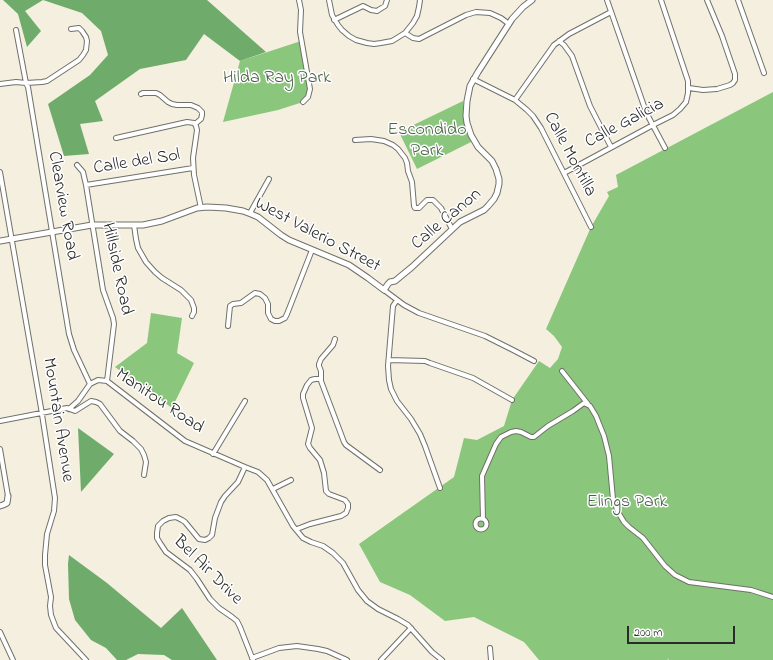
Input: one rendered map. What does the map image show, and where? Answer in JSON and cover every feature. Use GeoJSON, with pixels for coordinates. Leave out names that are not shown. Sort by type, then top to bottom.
{"type":"FeatureCollection","features":[{"type":"Feature","properties":{"kind":"street"},"geometry":{"type":"LineString","coordinates":[[299,0],[301,10],[300,32],[310,89],[308,97],[303,102]]}},
{"type":"Feature","properties":{"kind":"street"},"geometry":{"type":"LineString","coordinates":[[329,0],[334,20],[342,30],[356,40],[374,44],[386,43],[405,33],[416,16],[420,0]]}},
{"type":"Feature","properties":{"kind":"street"},"geometry":{"type":"LineString","coordinates":[[363,0],[363,6]]}},
{"type":"Feature","properties":{"kind":"street"},"geometry":{"type":"LineString","coordinates":[[363,6],[377,11],[384,7],[387,0]]}},
{"type":"Feature","properties":{"kind":"street","name":"Calle Canon"},"geometry":{"type":"LineString","coordinates":[[385,289],[386,285],[395,281],[417,263],[452,229],[463,220],[484,210],[494,199],[498,189],[499,179],[492,161],[478,147],[471,136],[467,123],[466,108],[468,93],[473,79],[509,24],[518,12],[532,0]]}},
{"type":"Feature","properties":{"kind":"street"},"geometry":{"type":"LineString","coordinates":[[607,0],[645,109],[665,148]]}},
{"type":"Feature","properties":{"kind":"street"},"geometry":{"type":"LineString","coordinates":[[661,0],[687,76],[689,88],[703,90],[717,89],[730,85],[735,80],[735,74],[722,36],[707,0]]}},
{"type":"Feature","properties":{"kind":"street"},"geometry":{"type":"LineString","coordinates":[[738,0],[764,73]]}},
{"type":"Feature","properties":{"kind":"street"},"geometry":{"type":"LineString","coordinates":[[334,20],[363,6]]}},
{"type":"Feature","properties":{"kind":"street"},"geometry":{"type":"LineString","coordinates":[[405,33],[413,38],[419,39],[466,15],[476,12],[490,13],[509,24]]}},
{"type":"Feature","properties":{"kind":"street"},"geometry":{"type":"LineString","coordinates":[[515,100],[530,81],[550,50],[560,40],[611,12]]}},
{"type":"Feature","properties":{"kind":"street"},"geometry":{"type":"LineString","coordinates":[[0,84],[47,81],[79,60],[87,46],[85,35],[79,28],[71,29]]}},
{"type":"Feature","properties":{"kind":"street","name":"Clearview Road"},"geometry":{"type":"LineString","coordinates":[[16,30],[28,87],[69,334],[74,350],[90,384]]}},
{"type":"Feature","properties":{"kind":"street"},"geometry":{"type":"LineString","coordinates":[[560,40],[572,56],[592,110],[611,147]]}},
{"type":"Feature","properties":{"kind":"street","name":"Calle Montilla"},"geometry":{"type":"LineString","coordinates":[[473,79],[515,100],[527,110],[538,123],[591,227]]}},
{"type":"Feature","properties":{"kind":"street","name":"Calle Galicia"},"geometry":{"type":"LineString","coordinates":[[564,173],[673,115],[686,102],[689,88]]}},
{"type":"Feature","properties":{"kind":"street"},"geometry":{"type":"LineString","coordinates":[[141,94],[156,93],[172,104],[191,105],[198,108],[201,110],[202,115],[201,119],[195,124]]}},
{"type":"Feature","properties":{"kind":"street"},"geometry":{"type":"LineString","coordinates":[[116,138],[187,122],[192,122],[195,124]]}},
{"type":"Feature","properties":{"kind":"street"},"geometry":{"type":"LineString","coordinates":[[195,124],[197,130],[193,168],[201,208]]}},
{"type":"Feature","properties":{"kind":"street"},"geometry":{"type":"LineString","coordinates":[[355,140],[371,139],[384,141],[398,149],[407,162],[408,171],[412,182],[415,208],[419,208],[425,201],[433,200],[441,208],[452,229]]}},
{"type":"Feature","properties":{"kind":"street","name":"Hillside Road"},"geometry":{"type":"LineString","coordinates":[[77,165],[83,172],[103,290],[114,324],[107,381]]}},
{"type":"Feature","properties":{"kind":"street","name":"Calle del Sol"},"geometry":{"type":"LineString","coordinates":[[86,185],[193,168]]}},
{"type":"Feature","properties":{"kind":"street","name":"Mountain Avenue"},"geometry":{"type":"LineString","coordinates":[[0,172],[40,400],[55,504],[47,534],[45,555],[45,565],[51,597],[51,616],[56,628],[86,660]]}},
{"type":"Feature","properties":{"kind":"street"},"geometry":{"type":"LineString","coordinates":[[250,213],[269,179]]}},
{"type":"Feature","properties":{"kind":"street","name":"West Valerio Street"},"geometry":{"type":"LineString","coordinates":[[0,241],[92,225],[134,225],[152,223],[187,213],[197,208],[217,207],[250,213],[258,217],[289,240],[349,265],[385,289],[397,300],[419,313],[485,336],[534,362]]}},
{"type":"Feature","properties":{"kind":"street"},"geometry":{"type":"LineString","coordinates":[[134,225],[138,248],[146,262],[155,272],[181,290],[191,300],[194,308],[192,316]]}},
{"type":"Feature","properties":{"kind":"street"},"geometry":{"type":"LineString","coordinates":[[228,326],[230,306],[241,303],[255,293],[260,294],[265,298],[268,304],[268,313],[271,319],[280,321],[285,318],[288,314],[312,250]]}},
{"type":"Feature","properties":{"kind":"street"},"geometry":{"type":"LineString","coordinates":[[397,300],[393,306],[388,366],[389,380],[397,401],[420,434],[426,446],[440,488]]}},
{"type":"Feature","properties":{"kind":"street"},"geometry":{"type":"LineString","coordinates":[[335,339],[333,345],[320,361],[319,366],[321,381],[344,442],[380,470]]}},
{"type":"Feature","properties":{"kind":"street"},"geometry":{"type":"LineString","coordinates":[[389,360],[430,362],[473,378],[512,400]]}},
{"type":"Feature","properties":{"kind":"street"},"geometry":{"type":"LineString","coordinates":[[562,371],[596,416],[604,436],[609,456],[613,499],[618,512],[624,522],[643,538],[665,566],[675,575],[689,582],[751,590],[773,597]]}},
{"type":"Feature","properties":{"kind":"street"},"geometry":{"type":"LineString","coordinates":[[297,529],[341,516],[346,513],[348,508],[345,500],[329,494],[326,491],[324,473],[320,460],[308,444],[312,428],[303,394],[311,380],[321,379]]}},
{"type":"Feature","properties":{"kind":"street","name":"Manitou Road"},"geometry":{"type":"LineString","coordinates":[[69,409],[78,401],[90,384],[98,380],[107,381],[185,441],[257,471],[263,475],[300,534],[307,540],[323,546],[333,553],[343,564],[358,590],[367,601],[378,609],[398,618],[411,628],[432,652],[442,660]]}},
{"type":"Feature","properties":{"kind":"street"},"geometry":{"type":"LineString","coordinates":[[0,421],[67,408],[75,411],[81,406],[94,401],[98,403],[120,431],[141,449],[146,462],[144,475]]}},
{"type":"Feature","properties":{"kind":"street"},"geometry":{"type":"LineString","coordinates":[[214,454],[245,401]]}},
{"type":"Feature","properties":{"kind":"street"},"geometry":{"type":"LineString","coordinates":[[484,519],[482,476],[496,444],[501,437],[516,431],[534,437],[548,426],[584,404],[588,404]]}},
{"type":"Feature","properties":{"kind":"street"},"geometry":{"type":"LineString","coordinates":[[0,449],[8,496],[7,503],[0,506]]}},
{"type":"Feature","properties":{"kind":"street","name":"Bel Air Drive"},"geometry":{"type":"LineString","coordinates":[[245,467],[238,482],[221,502],[215,518],[212,534],[209,538],[205,540],[199,539],[185,522],[176,517],[169,518],[160,523],[157,529],[157,536],[160,543],[166,552],[193,573],[214,603],[237,622],[252,659],[271,650],[286,646],[306,647],[327,651],[347,660]]}},
{"type":"Feature","properties":{"kind":"street"},"geometry":{"type":"LineString","coordinates":[[273,489],[291,480]]}},
{"type":"Feature","properties":{"kind":"street"},"geometry":{"type":"LineString","coordinates":[[381,660],[411,628]]}},
{"type":"Feature","properties":{"kind":"street"},"geometry":{"type":"LineString","coordinates":[[0,632],[14,660]]}},
{"type":"Feature","properties":{"kind":"street"},"geometry":{"type":"LineString","coordinates":[[490,648],[491,660]]}},
{"type":"Feature","properties":{"kind":"green space"},"geometry":{"type":"Polygon","coordinates":[[[3,0],[43,0],[25,11],[41,31],[27,47],[18,14],[3,0]]]}},
{"type":"Feature","properties":{"kind":"green space"},"geometry":{"type":"Polygon","coordinates":[[[43,0],[207,0],[266,52],[240,61],[204,34],[186,60],[140,69],[95,101],[103,121],[80,124],[89,154],[64,156],[48,104],[90,75],[108,55],[101,31],[82,13],[43,0]]]}},
{"type":"Feature","properties":{"kind":"green space","name":"Hilda Ray Park"},"geometry":{"type":"Polygon","coordinates":[[[301,41],[309,94],[303,102],[278,110],[223,122],[240,61],[301,41]]]}},
{"type":"Feature","properties":{"kind":"green space","name":"Elings Park"},"geometry":{"type":"Polygon","coordinates":[[[773,92],[773,660],[669,660],[667,658],[668,660],[539,660],[524,642],[474,617],[445,621],[410,595],[380,582],[359,544],[454,477],[464,438],[477,440],[504,426],[512,400],[539,361],[550,368],[558,359],[562,347],[554,336],[546,329],[591,227],[609,196],[607,192],[618,187],[616,175],[773,92]]]}},
{"type":"Feature","properties":{"kind":"green space","name":"Escondido Park"},"geometry":{"type":"Polygon","coordinates":[[[463,101],[464,121],[467,134],[471,142],[417,169],[399,132],[463,101]]]}},
{"type":"Feature","properties":{"kind":"green space"},"geometry":{"type":"Polygon","coordinates":[[[151,313],[182,318],[177,353],[194,363],[172,408],[115,367],[147,343],[151,313]]]}},
{"type":"Feature","properties":{"kind":"green space"},"geometry":{"type":"Polygon","coordinates":[[[78,428],[114,454],[81,492],[78,428]]]}},
{"type":"Feature","properties":{"kind":"green space"},"geometry":{"type":"Polygon","coordinates":[[[69,555],[107,583],[161,628],[182,608],[217,660],[172,660],[164,655],[138,654],[126,660],[117,660],[106,648],[91,640],[75,620],[69,599],[69,555]]]}}]}
